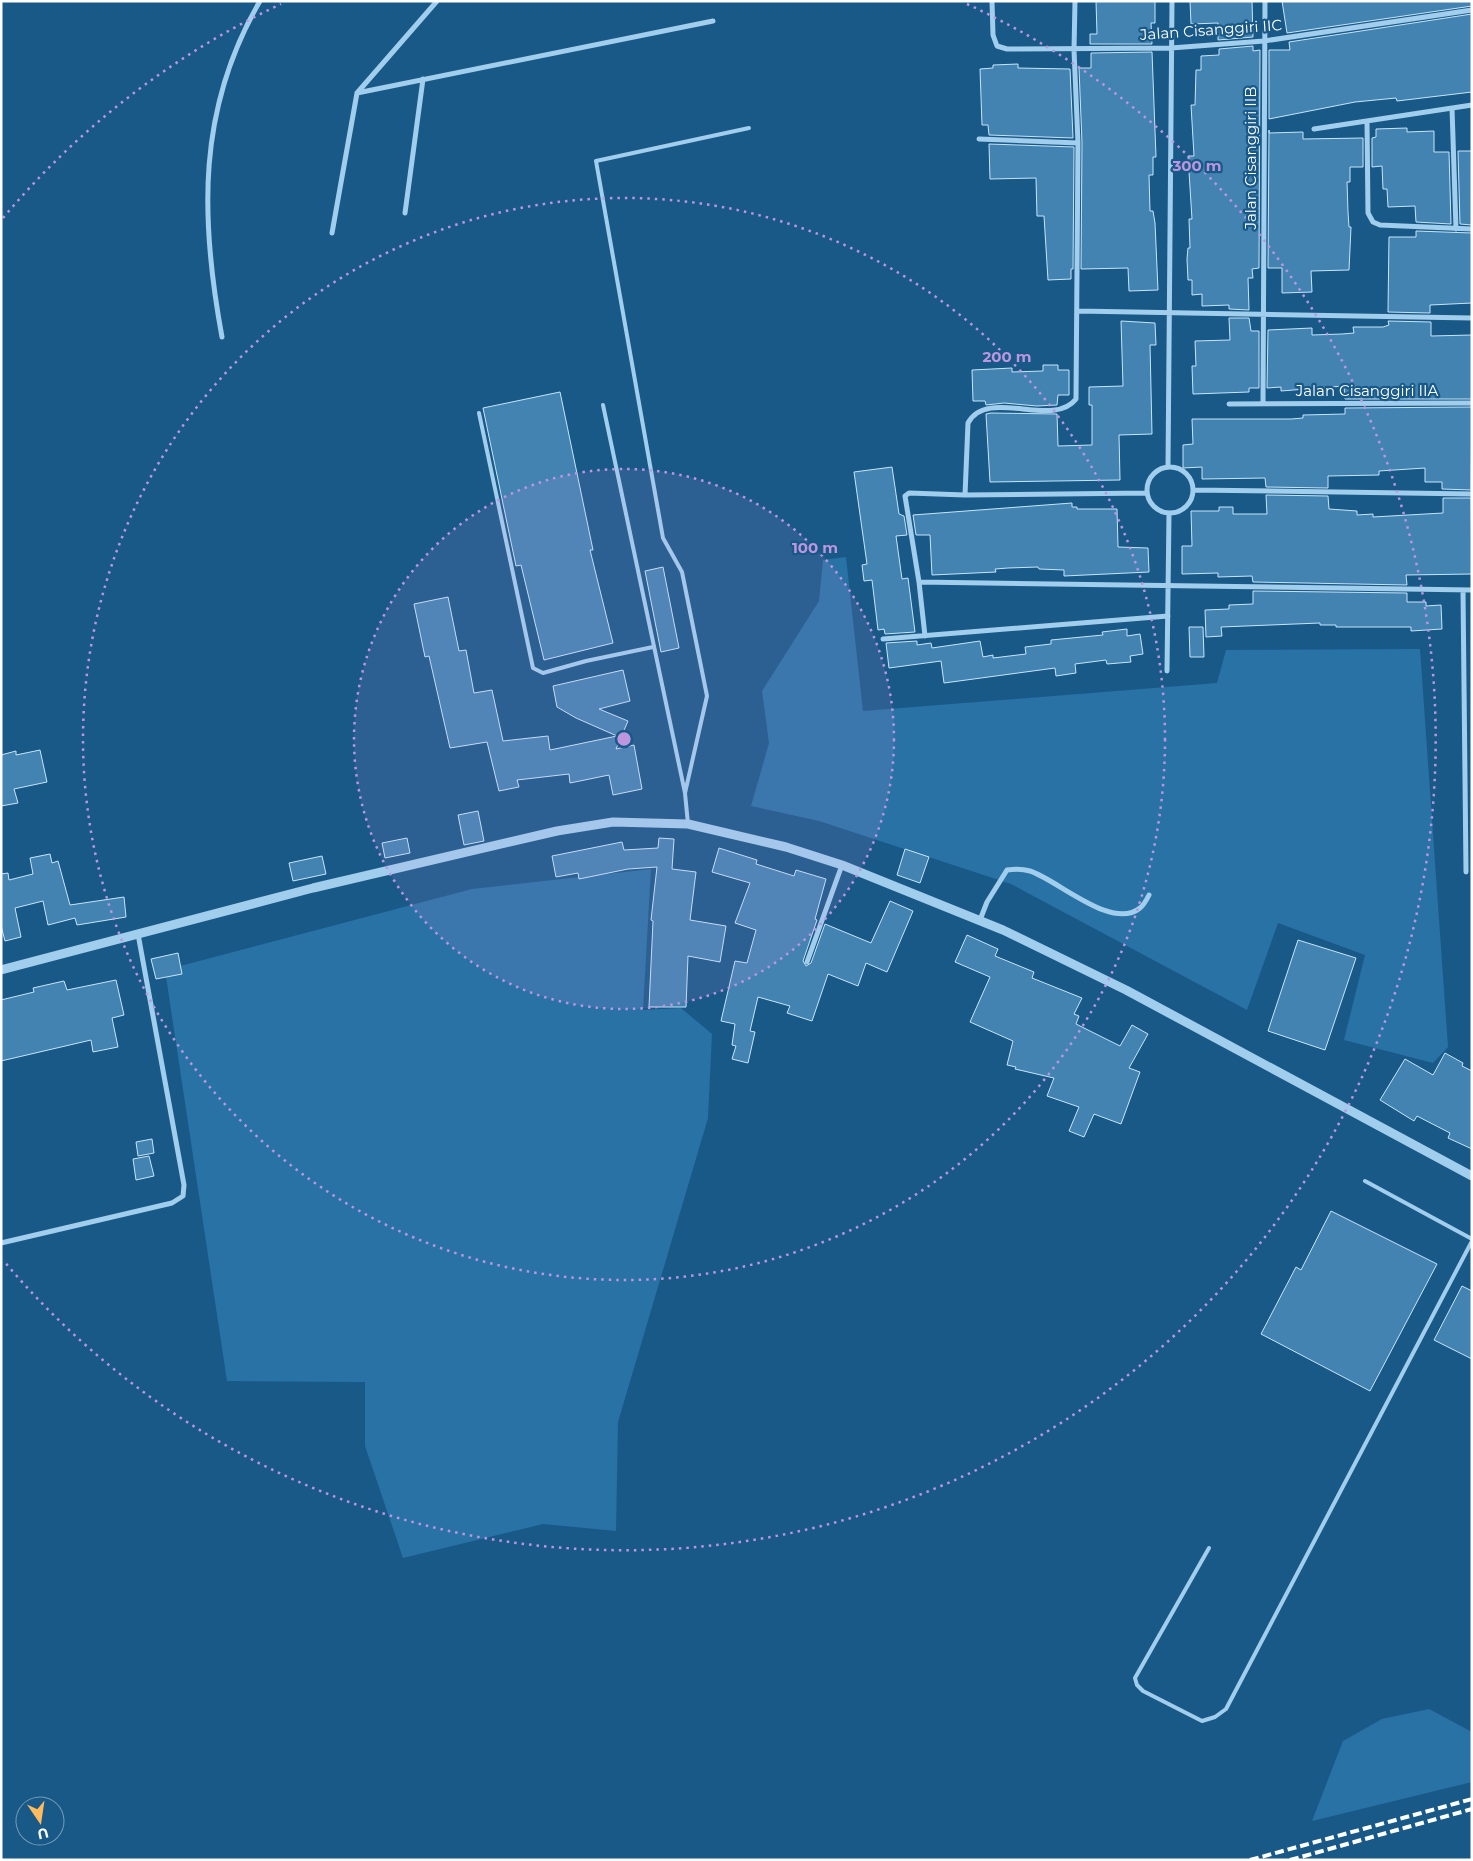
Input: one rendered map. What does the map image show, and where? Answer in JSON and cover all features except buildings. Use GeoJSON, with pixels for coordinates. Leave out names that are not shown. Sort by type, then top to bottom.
{"type":"FeatureCollection","features":[{"type":"Feature","properties":{"kind":"street"},"geometry":{"type":"LineString","coordinates":[[222,337],[211,279],[206,223],[210,148],[223,83],[246,24],[260,1]]}},
{"type":"Feature","properties":{"kind":"street"},"geometry":{"type":"LineString","coordinates":[[332,233],[357,93],[437,1]]}},
{"type":"Feature","properties":{"kind":"street","name":"Jalan Cisanggiri IIC"},"geometry":{"type":"LineString","coordinates":[[992,1],[993,35],[997,46],[1007,49],[1171,48],[1264,41],[1472,10]]}},
{"type":"Feature","properties":{"kind":"street"},"geometry":{"type":"LineString","coordinates":[[965,495],[968,423],[973,414],[982,409],[1059,410],[1070,407],[1076,399],[1078,143],[1074,50],[1075,1]]}},
{"type":"Feature","properties":{"kind":"street"},"geometry":{"type":"LineString","coordinates":[[1168,467],[1172,1]]}},
{"type":"Feature","properties":{"kind":"street","name":"Jalan Cisanggiri IIB"},"geometry":{"type":"LineString","coordinates":[[1264,314],[1265,1]]}},
{"type":"Feature","properties":{"kind":"street"},"geometry":{"type":"LineString","coordinates":[[357,93],[713,21]]}},
{"type":"Feature","properties":{"kind":"street"},"geometry":{"type":"LineString","coordinates":[[405,214],[423,80]]}},
{"type":"Feature","properties":{"kind":"street"},"geometry":{"type":"LineString","coordinates":[[1314,128],[1472,105]]}},
{"type":"Feature","properties":{"kind":"street"},"geometry":{"type":"LineString","coordinates":[[1452,108],[1456,229]]}},
{"type":"Feature","properties":{"kind":"street"},"geometry":{"type":"LineString","coordinates":[[1367,120],[1368,213],[1373,222],[1380,225],[1472,229]]}},
{"type":"Feature","properties":{"kind":"street"},"geometry":{"type":"LineString","coordinates":[[978,139],[1078,143]]}},
{"type":"Feature","properties":{"kind":"street"},"geometry":{"type":"LineString","coordinates":[[1078,311],[1472,318]]}},
{"type":"Feature","properties":{"kind":"street"},"geometry":{"type":"LineString","coordinates":[[1263,404],[1264,314]]}},
{"type":"Feature","properties":{"kind":"street","name":"Jalan Cisanggiri IIA"},"geometry":{"type":"LineString","coordinates":[[1229,404],[1472,403]]}},
{"type":"Feature","properties":{"kind":"street"},"geometry":{"type":"LineString","coordinates":[[1168,467],[1180,469],[1190,478],[1194,490],[1191,502],[1182,511],[1169,514],[1154,508],[1147,493],[1149,481],[1157,472],[1168,467]]}},
{"type":"Feature","properties":{"kind":"street"},"geometry":{"type":"LineString","coordinates":[[1194,490],[1472,494]]}},
{"type":"Feature","properties":{"kind":"street"},"geometry":{"type":"LineString","coordinates":[[925,636],[919,582],[905,496],[914,492],[965,495],[1147,493]]}},
{"type":"Feature","properties":{"kind":"street"},"geometry":{"type":"LineString","coordinates":[[1167,671],[1169,514]]}},
{"type":"Feature","properties":{"kind":"street"},"geometry":{"type":"LineString","coordinates":[[919,582],[1472,590]]}},
{"type":"Feature","properties":{"kind":"street"},"geometry":{"type":"LineString","coordinates":[[1463,590],[1466,872]]}},
{"type":"Feature","properties":{"kind":"street"},"geometry":{"type":"LineString","coordinates":[[883,639],[1168,616]]}},
{"type":"Feature","properties":{"kind":"street"},"geometry":{"type":"LineString","coordinates":[[1,970],[417,862],[557,831],[613,822],[688,824],[786,847],[842,866],[980,920],[1126,990],[1472,1176]]}},
{"type":"Feature","properties":{"kind":"street"},"geometry":{"type":"LineString","coordinates":[[808,962],[842,866]]}},
{"type":"Feature","properties":{"kind":"street"},"geometry":{"type":"LineString","coordinates":[[980,920],[987,902],[1007,870],[1030,871],[1096,907],[1116,914],[1131,912],[1140,908],[1150,896]]}},
{"type":"Feature","properties":{"kind":"street"},"geometry":{"type":"LineString","coordinates":[[1,1243],[172,1203],[183,1196],[184,1185],[138,934]]}},
{"type":"Feature","properties":{"kind":"lane"},"geometry":{"type":"LineString","coordinates":[[685,793],[707,696],[682,572],[663,538],[596,161],[749,128]]}},
{"type":"Feature","properties":{"kind":"lane"},"geometry":{"type":"LineString","coordinates":[[603,405],[685,793],[688,824]]}},
{"type":"Feature","properties":{"kind":"lane"},"geometry":{"type":"LineString","coordinates":[[479,413],[533,668],[543,673],[586,661],[653,647]]}},
{"type":"Feature","properties":{"kind":"lane"},"geometry":{"type":"LineString","coordinates":[[1209,1548],[1136,1678],[1137,1685],[1143,1691],[1202,1722],[1215,1717],[1226,1709],[1472,1240],[1365,1182]]}},
{"type":"Feature","properties":{"kind":"shaded area"},"geometry":{"type":"Polygon","coordinates":[[[846,557],[863,711],[1217,683],[1226,650],[1420,649],[1448,1047],[1433,1063],[1344,1040],[1365,955],[1278,923],[1247,1010],[1011,884],[819,821],[751,806],[769,743],[762,691],[819,601],[823,560],[846,557]]]}},
{"type":"Feature","properties":{"kind":"shaded area"},"geometry":{"type":"Polygon","coordinates":[[[651,869],[643,1010],[681,1008],[712,1034],[708,1118],[618,1422],[616,1531],[543,1524],[403,1558],[365,1446],[365,1382],[227,1381],[165,970],[472,889],[651,869]]]}},
{"type":"Feature","properties":{"kind":"shaded area"},"geometry":{"type":"Polygon","coordinates":[[[1429,1709],[1472,1732],[1472,1782],[1312,1821],[1343,1741],[1382,1719],[1429,1709]]]}},
{"type":"Feature","properties":{"kind":"railway"},"geometry":{"type":"LineString","coordinates":[[1250,1860],[1472,1799]]}},
{"type":"Feature","properties":{"kind":"railway"},"geometry":{"type":"LineString","coordinates":[[1290,1860],[1472,1809]]}}]}
